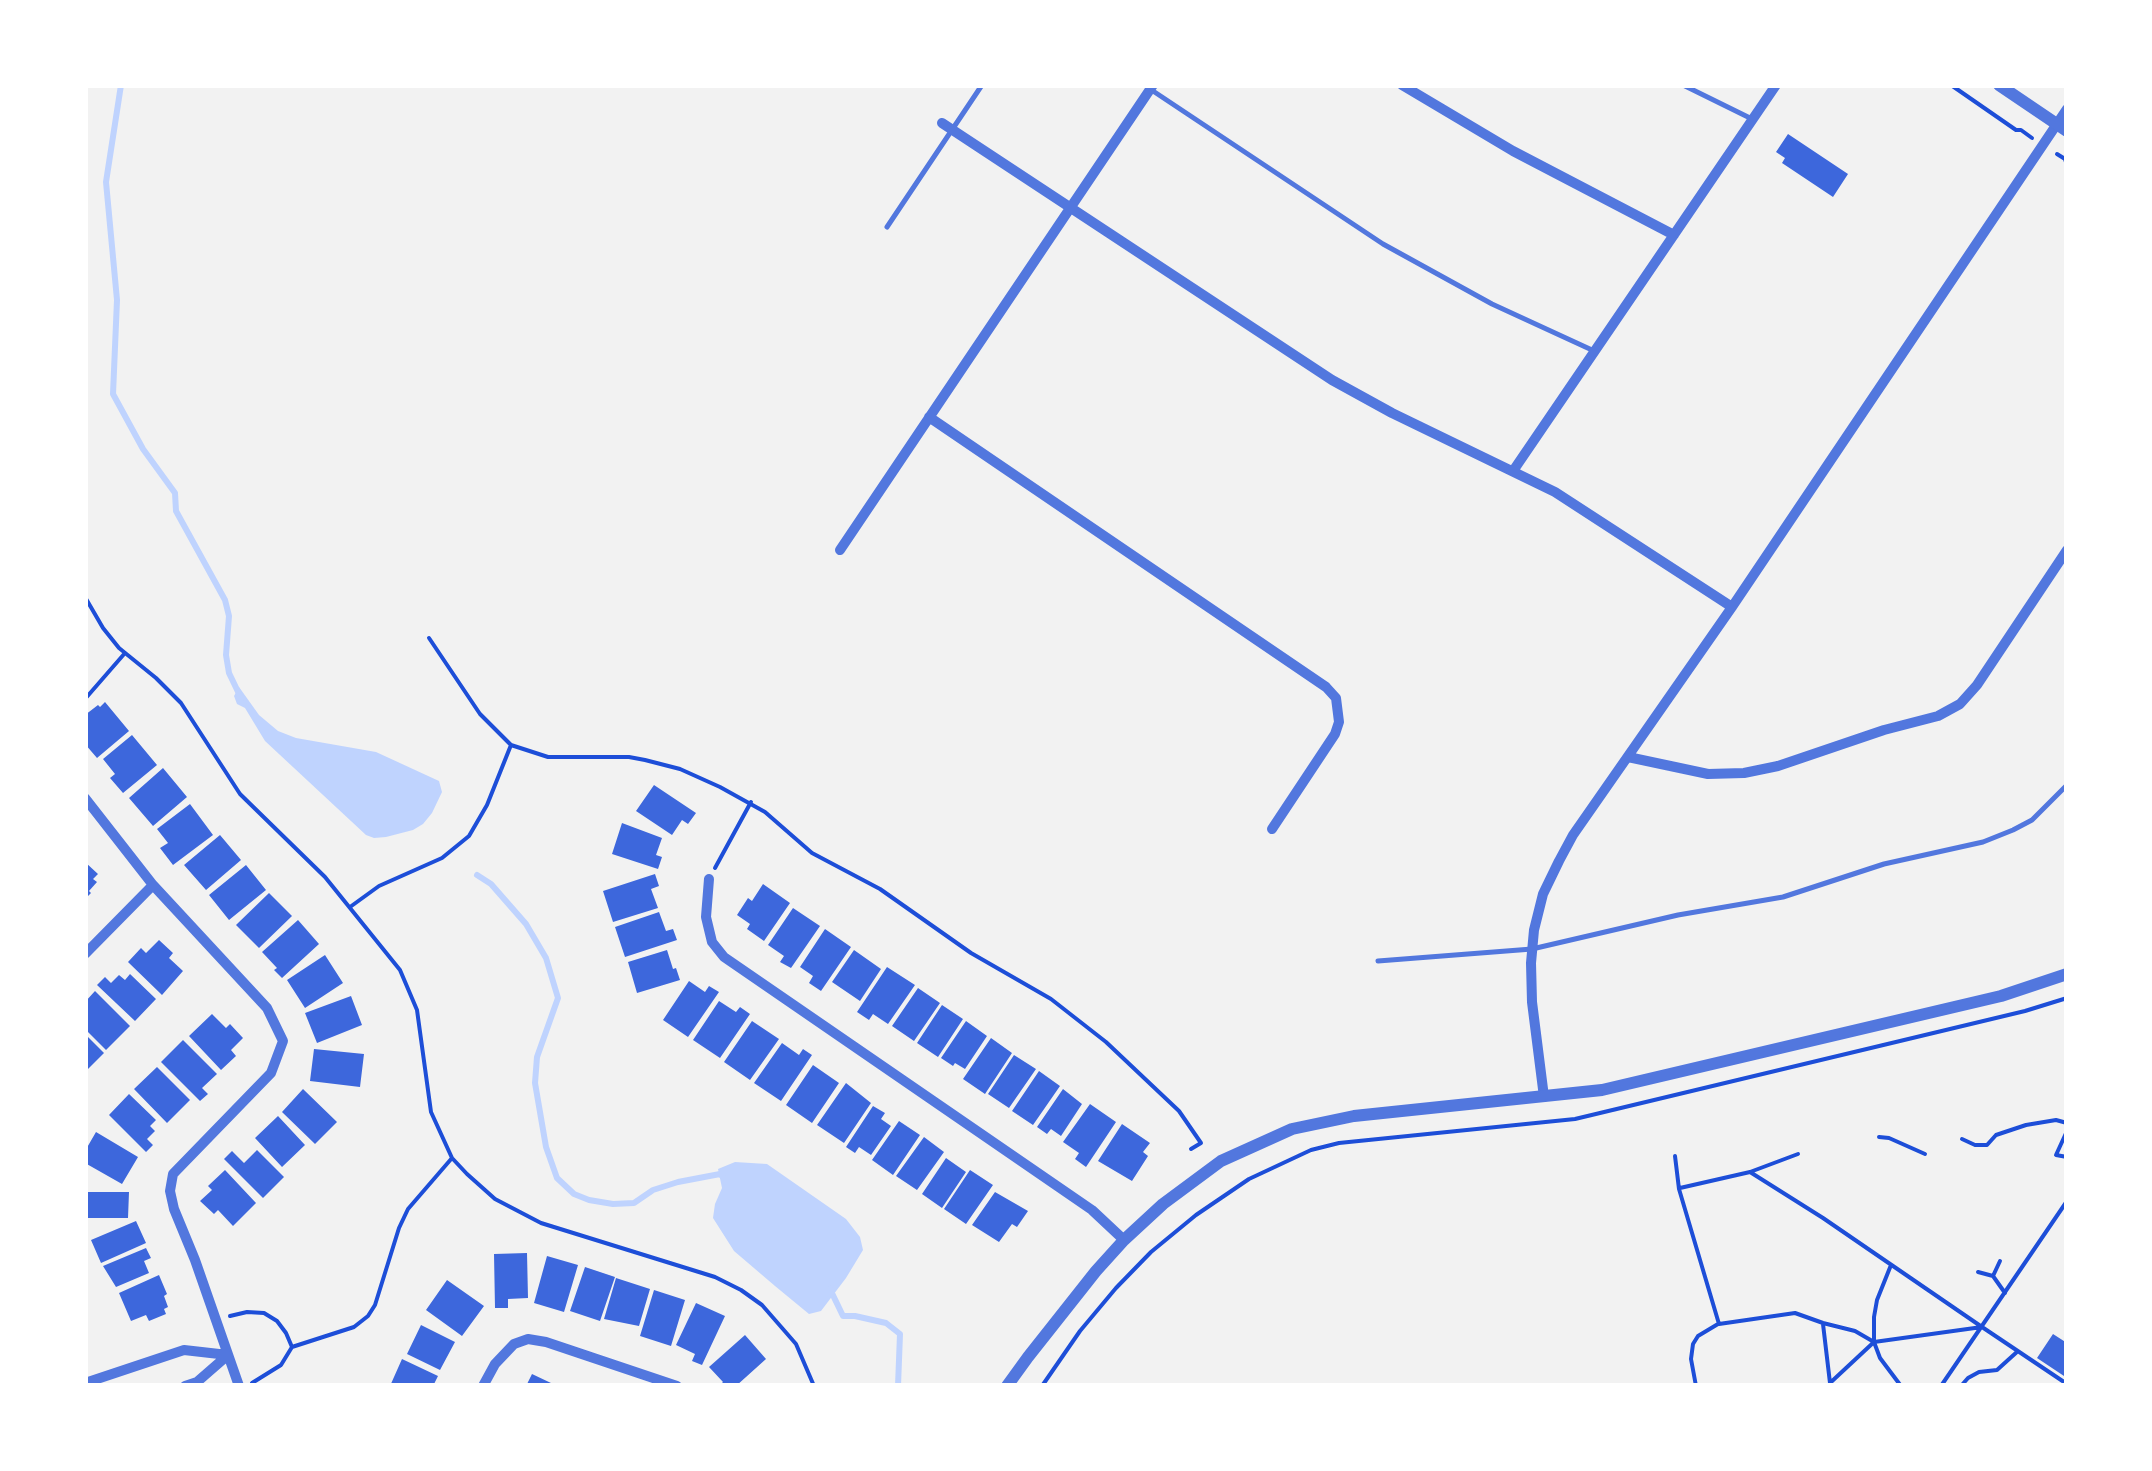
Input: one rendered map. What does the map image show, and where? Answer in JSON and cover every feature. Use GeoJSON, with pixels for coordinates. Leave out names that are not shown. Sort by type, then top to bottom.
{"type":"FeatureCollection","features":[{"type":"Feature","properties":{"kind":"street"},"geometry":{"type":"LineString","coordinates":[[1402,85],[1496,142],[1674,235]]}},
{"type":"Feature","properties":{"kind":"street"},"geometry":{"type":"LineString","coordinates":[[1514,471],[1776,85]]}},
{"type":"Feature","properties":{"kind":"street"},"geometry":{"type":"LineString","coordinates":[[1999,85],[2062,128]]}},
{"type":"Feature","properties":{"kind":"street"},"geometry":{"type":"LineString","coordinates":[[840,550],[1151,87]]}},
{"type":"Feature","properties":{"kind":"street"},"geometry":{"type":"LineString","coordinates":[[1544,1097],[1532,1002],[1534,930],[1542,894],[1573,835],[2062,128],[2067,109]]}},
{"type":"Feature","properties":{"kind":"street"},"geometry":{"type":"LineString","coordinates":[[947,126],[1332,380],[1556,492],[1732,607]]}},
{"type":"Feature","properties":{"kind":"street"},"geometry":{"type":"LineString","coordinates":[[929,418],[1326,687],[1336,698],[1340,722],[1336,734],[1272,830]]}},
{"type":"Feature","properties":{"kind":"street"},"geometry":{"type":"LineString","coordinates":[[1628,757],[1708,774],[1744,772],[1778,766],[1938,716],[1960,704],[1977,685],[2067,550]]}},
{"type":"Feature","properties":{"kind":"street"},"geometry":{"type":"LineString","coordinates":[[85,798],[153,884],[267,1008],[283,1041],[271,1073],[173,1174],[170,1191],[239,1386]]}},
{"type":"Feature","properties":{"kind":"street"},"geometry":{"type":"LineString","coordinates":[[709,879],[706,918],[712,942],[724,957],[1092,1210],[1124,1240]]}},
{"type":"Feature","properties":{"kind":"street"},"geometry":{"type":"LineString","coordinates":[[85,954],[153,884]]}},
{"type":"Feature","properties":{"kind":"street"},"geometry":{"type":"LineString","coordinates":[[1007,1386],[1124,1240],[1163,1204],[1221,1161],[1292,1129],[1354,1116],[1602,1090],[2002,996],[2067,974]]}},
{"type":"Feature","properties":{"kind":"street"},"geometry":{"type":"LineString","coordinates":[[484,1386],[504,1354],[514,1344],[528,1339],[677,1386]]}},
{"type":"Feature","properties":{"kind":"street"},"geometry":{"type":"LineString","coordinates":[[85,1384],[184,1350],[228,1355]]}},
{"type":"Feature","properties":{"kind":"street"},"geometry":{"type":"LineString","coordinates":[[185,1386],[196,1382],[228,1355]]}},
{"type":"Feature","properties":{"kind":"lane"},"geometry":{"type":"LineString","coordinates":[[887,227],[947,126],[982,85]]}},
{"type":"Feature","properties":{"kind":"lane"},"geometry":{"type":"LineString","coordinates":[[1683,85],[1753,119]]}},
{"type":"Feature","properties":{"kind":"lane"},"geometry":{"type":"LineString","coordinates":[[1151,87],[1382,244],[1492,304],[1594,352]]}},
{"type":"Feature","properties":{"kind":"lane"},"geometry":{"type":"LineString","coordinates":[[1378,961],[1532,949],[1678,915],[1783,897],[1884,864],[1983,842],[2032,820],[2067,785]]}},
{"type":"Feature","properties":{"kind":"path"},"geometry":{"type":"LineString","coordinates":[[1951,85],[2021,130]]}},
{"type":"Feature","properties":{"kind":"path"},"geometry":{"type":"LineString","coordinates":[[85,597],[102,628],[124,653],[180,703],[240,794],[313,865],[400,970],[410,991],[421,1036],[430,1112],[452,1158],[495,1199],[541,1223],[714,1276],[740,1290],[762,1305],[788,1334],[807,1365],[814,1386]]}},
{"type":"Feature","properties":{"kind":"path"},"geometry":{"type":"LineString","coordinates":[[429,638],[480,714],[511,745],[548,758],[629,757],[700,777],[751,802],[812,853],[880,889],[970,954],[1051,999],[1089,1028],[1179,1111],[1201,1143],[1192,1149]]}},
{"type":"Feature","properties":{"kind":"path"},"geometry":{"type":"LineString","coordinates":[[85,698],[124,653]]}},
{"type":"Feature","properties":{"kind":"path"},"geometry":{"type":"LineString","coordinates":[[350,906],[378,886],[442,858],[469,836],[487,805],[511,745]]}},
{"type":"Feature","properties":{"kind":"path"},"geometry":{"type":"LineString","coordinates":[[709,879],[751,802]]}},
{"type":"Feature","properties":{"kind":"path"},"geometry":{"type":"LineString","coordinates":[[1042,1386],[1080,1331],[1151,1252],[1248,1179],[1311,1150],[1339,1143],[1575,1118],[1630,1107],[2067,998]]}},
{"type":"Feature","properties":{"kind":"path"},"geometry":{"type":"LineString","coordinates":[[1962,1138],[1975,1145],[1987,1145],[1996,1134],[2026,1125],[2056,1120],[2067,1123]]}},
{"type":"Feature","properties":{"kind":"path"},"geometry":{"type":"LineString","coordinates":[[2067,1132],[2056,1154],[2067,1157]]}},
{"type":"Feature","properties":{"kind":"path"},"geometry":{"type":"LineString","coordinates":[[1879,1137],[1926,1154]]}},
{"type":"Feature","properties":{"kind":"path"},"geometry":{"type":"LineString","coordinates":[[1679,1188],[1750,1172],[1798,1154]]}},
{"type":"Feature","properties":{"kind":"path"},"geometry":{"type":"LineString","coordinates":[[1674,1156],[1679,1188],[1719,1324]]}},
{"type":"Feature","properties":{"kind":"path"},"geometry":{"type":"LineString","coordinates":[[248,1386],[281,1365],[292,1346],[354,1327],[368,1316],[375,1306],[398,1228],[408,1209],[452,1158]]}},
{"type":"Feature","properties":{"kind":"path"},"geometry":{"type":"LineString","coordinates":[[1750,1172],[2067,1384]]}},
{"type":"Feature","properties":{"kind":"path"},"geometry":{"type":"LineString","coordinates":[[1942,1386],[2067,1201]]}},
{"type":"Feature","properties":{"kind":"path"},"geometry":{"type":"LineString","coordinates":[[1993,1276],[2000,1261]]}},
{"type":"Feature","properties":{"kind":"path"},"geometry":{"type":"LineString","coordinates":[[1891,1266],[1877,1300],[1874,1342],[1880,1358],[1901,1386]]}},
{"type":"Feature","properties":{"kind":"path"},"geometry":{"type":"LineString","coordinates":[[1978,1272],[1993,1276],[2005,1293]]}},
{"type":"Feature","properties":{"kind":"path"},"geometry":{"type":"LineString","coordinates":[[216,1320],[248,1312],[264,1313],[277,1321],[292,1346]]}},
{"type":"Feature","properties":{"kind":"path"},"geometry":{"type":"LineString","coordinates":[[1696,1386],[1690,1359],[1693,1344],[1698,1336],[1719,1324],[1795,1314],[1855,1330],[1874,1342]]}},
{"type":"Feature","properties":{"kind":"path"},"geometry":{"type":"LineString","coordinates":[[1823,1323],[1827,1384]]}},
{"type":"Feature","properties":{"kind":"path"},"geometry":{"type":"LineString","coordinates":[[1827,1384],[1874,1342],[1982,1326]]}},
{"type":"Feature","properties":{"kind":"path"},"geometry":{"type":"LineString","coordinates":[[1962,1386],[1978,1372],[1997,1370],[2018,1351]]}},
{"type":"Feature","properties":{"kind":"water"},"geometry":{"type":"Polygon","coordinates":[[[239,687],[259,715],[278,731],[296,738],[376,752],[439,781],[442,792],[432,813],[413,830],[386,837],[366,835],[265,741],[245,708],[237,704],[234,696],[239,687]]]}},
{"type":"Feature","properties":{"kind":"water"},"geometry":{"type":"Polygon","coordinates":[[[735,1162],[767,1164],[846,1219],[860,1237],[863,1250],[821,1311],[809,1314],[734,1251],[713,1218],[722,1188],[718,1169],[735,1162]]]}},
{"type":"Feature","properties":{"kind":"building"},"geometry":{"type":"Polygon","coordinates":[[[1788,134],[1848,174],[1833,197],[1782,163],[1785,158],[1776,152],[1788,134]]]}},
{"type":"Feature","properties":{"kind":"building"},"geometry":{"type":"Polygon","coordinates":[[[105,702],[129,731],[97,758],[85,744],[85,715],[105,702]]]}},
{"type":"Feature","properties":{"kind":"building"},"geometry":{"type":"Polygon","coordinates":[[[132,735],[157,765],[123,793],[110,778],[115,774],[103,759],[132,735]]]}},
{"type":"Feature","properties":{"kind":"building"},"geometry":{"type":"Polygon","coordinates":[[[163,768],[187,797],[153,826],[129,798],[163,768]]]}},
{"type":"Feature","properties":{"kind":"building"},"geometry":{"type":"Polygon","coordinates":[[[654,785],[696,813],[688,824],[682,820],[672,835],[636,811],[654,785]]]}},
{"type":"Feature","properties":{"kind":"building"},"geometry":{"type":"Polygon","coordinates":[[[190,804],[213,835],[173,865],[160,848],[168,843],[157,829],[190,804]]]}},
{"type":"Feature","properties":{"kind":"building"},"geometry":{"type":"Polygon","coordinates":[[[622,823],[662,838],[656,855],[662,857],[658,869],[612,854],[622,823]]]}},
{"type":"Feature","properties":{"kind":"building"},"geometry":{"type":"Polygon","coordinates":[[[220,835],[241,860],[206,890],[184,865],[220,835]]]}},
{"type":"Feature","properties":{"kind":"building"},"geometry":{"type":"Polygon","coordinates":[[[85,862],[98,874],[85,899],[85,862]]]}},
{"type":"Feature","properties":{"kind":"building"},"geometry":{"type":"Polygon","coordinates":[[[246,865],[266,890],[229,920],[209,895],[246,865]]]}},
{"type":"Feature","properties":{"kind":"building"},"geometry":{"type":"Polygon","coordinates":[[[655,874],[659,886],[651,889],[658,908],[613,922],[603,891],[655,874]]]}},
{"type":"Feature","properties":{"kind":"building"},"geometry":{"type":"Polygon","coordinates":[[[763,884],[790,903],[764,941],[747,929],[750,924],[737,915],[763,884]]]}},
{"type":"Feature","properties":{"kind":"building"},"geometry":{"type":"Polygon","coordinates":[[[269,893],[292,916],[259,948],[236,925],[269,893]]]}},
{"type":"Feature","properties":{"kind":"building"},"geometry":{"type":"Polygon","coordinates":[[[793,908],[820,926],[791,968],[780,962],[784,956],[768,945],[793,908]]]}},
{"type":"Feature","properties":{"kind":"building"},"geometry":{"type":"Polygon","coordinates":[[[659,912],[666,931],[673,929],[677,940],[625,957],[615,927],[659,912]]]}},
{"type":"Feature","properties":{"kind":"building"},"geometry":{"type":"Polygon","coordinates":[[[298,920],[319,944],[282,978],[262,952],[298,920]]]}},
{"type":"Feature","properties":{"kind":"building"},"geometry":{"type":"Polygon","coordinates":[[[825,929],[851,947],[821,991],[809,983],[813,976],[800,967],[825,929]]]}},
{"type":"Feature","properties":{"kind":"building"},"geometry":{"type":"Polygon","coordinates":[[[159,940],[173,953],[169,958],[183,971],[162,995],[128,962],[141,948],[146,953],[159,940]]]}},
{"type":"Feature","properties":{"kind":"building"},"geometry":{"type":"Polygon","coordinates":[[[667,950],[680,980],[637,993],[628,962],[667,950]]]}},
{"type":"Feature","properties":{"kind":"building"},"geometry":{"type":"Polygon","coordinates":[[[854,950],[881,969],[860,1001],[832,982],[854,950]]]}},
{"type":"Feature","properties":{"kind":"building"},"geometry":{"type":"Polygon","coordinates":[[[325,955],[343,983],[305,1008],[287,980],[325,955]]]}},
{"type":"Feature","properties":{"kind":"building"},"geometry":{"type":"Polygon","coordinates":[[[887,967],[915,985],[888,1024],[873,1014],[869,1020],[857,1012],[887,967]]]}},
{"type":"Feature","properties":{"kind":"building"},"geometry":{"type":"Polygon","coordinates":[[[130,974],[156,999],[135,1021],[97,985],[105,977],[111,983],[119,975],[125,980],[130,974]]]}},
{"type":"Feature","properties":{"kind":"building"},"geometry":{"type":"Polygon","coordinates":[[[689,981],[705,992],[709,986],[719,992],[688,1037],[663,1020],[689,981]]]}},
{"type":"Feature","properties":{"kind":"building"},"geometry":{"type":"Polygon","coordinates":[[[918,988],[940,1003],[914,1041],[892,1026],[918,988]]]}},
{"type":"Feature","properties":{"kind":"building"},"geometry":{"type":"Polygon","coordinates":[[[95,991],[130,1026],[106,1050],[85,1029],[85,1002],[95,991]]]}},
{"type":"Feature","properties":{"kind":"building"},"geometry":{"type":"Polygon","coordinates":[[[351,996],[362,1025],[317,1043],[305,1013],[351,996]]]}},
{"type":"Feature","properties":{"kind":"building"},"geometry":{"type":"Polygon","coordinates":[[[719,1001],[736,1012],[740,1007],[750,1014],[720,1058],[693,1040],[719,1001]]]}},
{"type":"Feature","properties":{"kind":"building"},"geometry":{"type":"Polygon","coordinates":[[[942,1005],[963,1019],[938,1057],[917,1043],[942,1005]]]}},
{"type":"Feature","properties":{"kind":"building"},"geometry":{"type":"Polygon","coordinates":[[[212,1014],[226,1028],[230,1024],[243,1038],[231,1050],[236,1056],[221,1070],[189,1036],[212,1014]]]}},
{"type":"Feature","properties":{"kind":"building"},"geometry":{"type":"Polygon","coordinates":[[[752,1021],[779,1039],[750,1080],[724,1062],[752,1021]]]}},
{"type":"Feature","properties":{"kind":"building"},"geometry":{"type":"Polygon","coordinates":[[[966,1021],[987,1036],[965,1069],[941,1058],[966,1021]]]}},
{"type":"Feature","properties":{"kind":"building"},"geometry":{"type":"Polygon","coordinates":[[[85,1034],[104,1053],[85,1072],[85,1034]]]}},
{"type":"Feature","properties":{"kind":"building"},"geometry":{"type":"Polygon","coordinates":[[[991,1038],[1012,1053],[985,1094],[963,1079],[991,1038]]]}},
{"type":"Feature","properties":{"kind":"building"},"geometry":{"type":"Polygon","coordinates":[[[183,1040],[217,1074],[202,1088],[208,1094],[200,1101],[161,1062],[183,1040]]]}},
{"type":"Feature","properties":{"kind":"building"},"geometry":{"type":"Polygon","coordinates":[[[782,1043],[799,1055],[803,1049],[812,1055],[781,1101],[754,1083],[782,1043]]]}},
{"type":"Feature","properties":{"kind":"building"},"geometry":{"type":"Polygon","coordinates":[[[314,1049],[364,1054],[360,1087],[310,1081],[314,1049]]]}},
{"type":"Feature","properties":{"kind":"building"},"geometry":{"type":"Polygon","coordinates":[[[1014,1055],[1036,1069],[1009,1108],[988,1094],[1014,1055]]]}},
{"type":"Feature","properties":{"kind":"building"},"geometry":{"type":"Polygon","coordinates":[[[813,1065],[839,1083],[812,1123],[786,1105],[813,1065]]]}},
{"type":"Feature","properties":{"kind":"building"},"geometry":{"type":"Polygon","coordinates":[[[157,1067],[190,1100],[167,1123],[134,1089],[157,1067]]]}},
{"type":"Feature","properties":{"kind":"building"},"geometry":{"type":"Polygon","coordinates":[[[1039,1071],[1060,1086],[1033,1125],[1012,1111],[1039,1071]]]}},
{"type":"Feature","properties":{"kind":"building"},"geometry":{"type":"Polygon","coordinates":[[[846,1083],[871,1103],[844,1143],[817,1125],[846,1083]]]}},
{"type":"Feature","properties":{"kind":"building"},"geometry":{"type":"Polygon","coordinates":[[[303,1089],[337,1122],[315,1144],[282,1112],[303,1089]]]}},
{"type":"Feature","properties":{"kind":"building"},"geometry":{"type":"Polygon","coordinates":[[[1063,1089],[1082,1104],[1061,1136],[1051,1129],[1047,1134],[1037,1127],[1063,1089]]]}},
{"type":"Feature","properties":{"kind":"building"},"geometry":{"type":"Polygon","coordinates":[[[129,1094],[156,1120],[150,1126],[155,1131],[147,1139],[153,1145],[146,1152],[109,1115],[129,1094]]]}},
{"type":"Feature","properties":{"kind":"building"},"geometry":{"type":"Polygon","coordinates":[[[1090,1104],[1116,1122],[1086,1167],[1075,1159],[1079,1153],[1063,1142],[1090,1104]]]}},
{"type":"Feature","properties":{"kind":"building"},"geometry":{"type":"Polygon","coordinates":[[[873,1106],[885,1113],[881,1119],[891,1126],[871,1155],[859,1147],[855,1153],[846,1147],[873,1106]]]}},
{"type":"Feature","properties":{"kind":"building"},"geometry":{"type":"Polygon","coordinates":[[[278,1116],[305,1145],[282,1167],[255,1138],[278,1116]]]}},
{"type":"Feature","properties":{"kind":"building"},"geometry":{"type":"Polygon","coordinates":[[[899,1121],[920,1135],[893,1175],[872,1160],[899,1121]]]}},
{"type":"Feature","properties":{"kind":"building"},"geometry":{"type":"Polygon","coordinates":[[[1122,1124],[1150,1143],[1143,1152],[1148,1156],[1132,1181],[1098,1161],[1122,1124]]]}},
{"type":"Feature","properties":{"kind":"building"},"geometry":{"type":"Polygon","coordinates":[[[96,1132],[138,1157],[122,1184],[85,1163],[85,1151],[96,1132]]]}},
{"type":"Feature","properties":{"kind":"building"},"geometry":{"type":"Polygon","coordinates":[[[924,1137],[944,1152],[917,1190],[896,1176],[924,1137]]]}},
{"type":"Feature","properties":{"kind":"building"},"geometry":{"type":"Polygon","coordinates":[[[257,1150],[284,1177],[263,1198],[224,1159],[232,1151],[244,1163],[257,1150]]]}},
{"type":"Feature","properties":{"kind":"building"},"geometry":{"type":"Polygon","coordinates":[[[946,1158],[966,1172],[942,1208],[922,1194],[946,1158]]]}},
{"type":"Feature","properties":{"kind":"building"},"geometry":{"type":"Polygon","coordinates":[[[225,1170],[256,1203],[233,1226],[218,1210],[214,1214],[200,1201],[212,1190],[208,1186],[225,1170]]]}},
{"type":"Feature","properties":{"kind":"building"},"geometry":{"type":"Polygon","coordinates":[[[970,1170],[993,1185],[966,1224],[944,1209],[970,1170]]]}},
{"type":"Feature","properties":{"kind":"building"},"geometry":{"type":"Polygon","coordinates":[[[85,1192],[129,1192],[128,1218],[85,1218],[85,1192]]]}},
{"type":"Feature","properties":{"kind":"building"},"geometry":{"type":"Polygon","coordinates":[[[995,1192],[1028,1211],[999,1242],[972,1225],[995,1192]]]}},
{"type":"Feature","properties":{"kind":"building"},"geometry":{"type":"Polygon","coordinates":[[[136,1221],[146,1243],[101,1263],[91,1240],[136,1221]]]}},
{"type":"Feature","properties":{"kind":"building"},"geometry":{"type":"Polygon","coordinates":[[[146,1248],[151,1258],[144,1261],[149,1273],[116,1287],[103,1266],[146,1248]]]}},
{"type":"Feature","properties":{"kind":"building"},"geometry":{"type":"Polygon","coordinates":[[[527,1253],[528,1298],[508,1299],[508,1308],[495,1308],[494,1254],[527,1253]]]}},
{"type":"Feature","properties":{"kind":"building"},"geometry":{"type":"Polygon","coordinates":[[[547,1256],[578,1265],[564,1312],[534,1303],[547,1256]]]}},
{"type":"Feature","properties":{"kind":"building"},"geometry":{"type":"Polygon","coordinates":[[[585,1267],[615,1277],[600,1321],[570,1311],[585,1267]]]}},
{"type":"Feature","properties":{"kind":"building"},"geometry":{"type":"Polygon","coordinates":[[[159,1275],[167,1294],[166,1314],[149,1321],[146,1315],[131,1321],[119,1293],[159,1275]]]}},
{"type":"Feature","properties":{"kind":"building"},"geometry":{"type":"Polygon","coordinates":[[[616,1278],[650,1289],[639,1326],[604,1319],[616,1278]]]}},
{"type":"Feature","properties":{"kind":"building"},"geometry":{"type":"Polygon","coordinates":[[[447,1280],[484,1306],[462,1336],[426,1310],[447,1280]]]}},
{"type":"Feature","properties":{"kind":"building"},"geometry":{"type":"Polygon","coordinates":[[[654,1290],[685,1300],[671,1346],[640,1336],[654,1290]]]}},
{"type":"Feature","properties":{"kind":"building"},"geometry":{"type":"Polygon","coordinates":[[[696,1303],[725,1316],[702,1365],[692,1361],[695,1354],[676,1345],[696,1303]]]}},
{"type":"Feature","properties":{"kind":"building"},"geometry":{"type":"Polygon","coordinates":[[[421,1325],[455,1342],[440,1370],[407,1354],[421,1325]]]}},
{"type":"Feature","properties":{"kind":"building"},"geometry":{"type":"Polygon","coordinates":[[[2053,1334],[2067,1343],[2067,1378],[2037,1358],[2053,1334]]]}},
{"type":"Feature","properties":{"kind":"building"},"geometry":{"type":"Polygon","coordinates":[[[745,1335],[766,1359],[736,1386],[719,1386],[723,1382],[709,1367],[745,1335]]]}},
{"type":"Feature","properties":{"kind":"building"},"geometry":{"type":"Polygon","coordinates":[[[402,1359],[438,1376],[433,1386],[390,1386],[402,1359]]]}},
{"type":"Feature","properties":{"kind":"building"},"geometry":{"type":"Polygon","coordinates":[[[532,1374],[551,1383],[526,1386],[532,1374]]]}},
{"type":"Feature","properties":{"kind":"waterway"},"geometry":{"type":"LineString","coordinates":[[121,85],[106,182],[117,300],[113,394],[143,449],[175,493],[176,511],[225,600],[229,616],[226,655],[229,673],[241,698]]}},
{"type":"Feature","properties":{"kind":"waterway"},"geometry":{"type":"LineString","coordinates":[[477,875],[491,884],[526,924],[546,958],[558,998],[537,1057],[535,1083],[546,1147],[557,1178],[574,1194],[613,1204],[634,1203],[653,1190],[678,1182],[720,1174],[723,1177]]}},
{"type":"Feature","properties":{"kind":"waterway"},"geometry":{"type":"LineString","coordinates":[[830,1289],[843,1316],[886,1323],[900,1334],[898,1386]]}}]}
